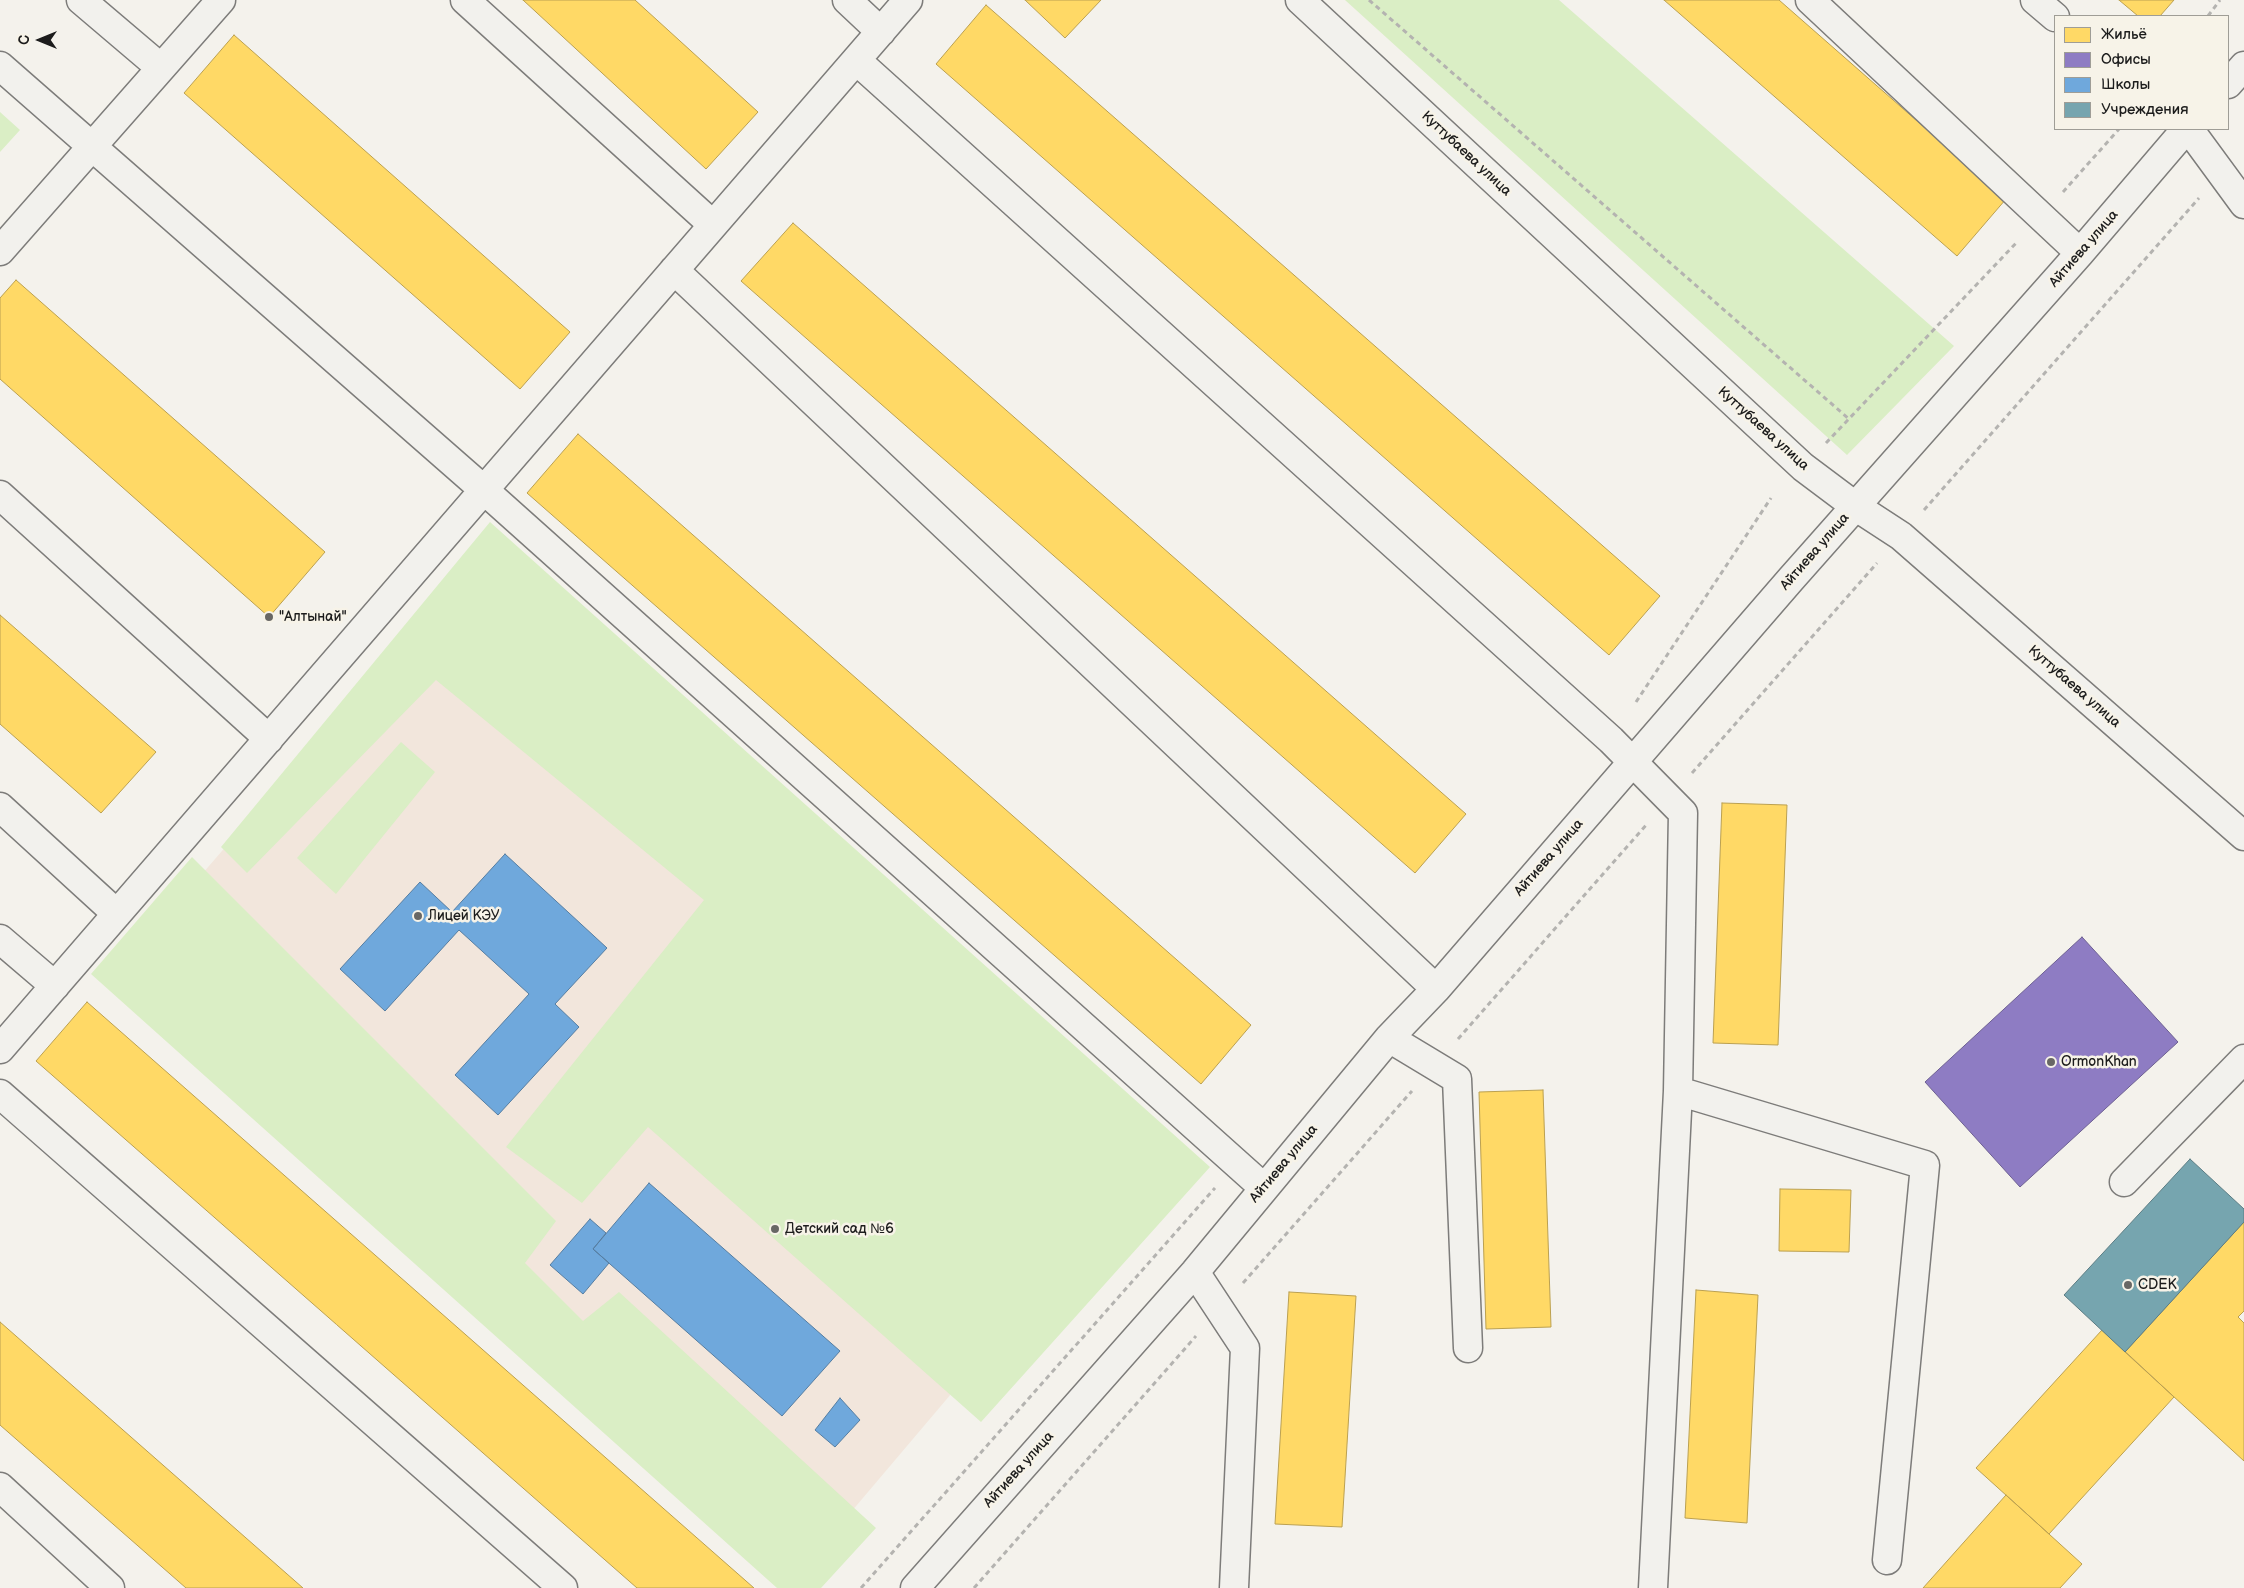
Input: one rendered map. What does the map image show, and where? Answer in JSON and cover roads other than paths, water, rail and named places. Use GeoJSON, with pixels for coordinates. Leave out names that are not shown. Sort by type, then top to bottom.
{"type":"FeatureCollection","features":[{"type":"Feature","properties":{"kind":"street"},"geometry":{"type":"LineString","coordinates":[[81,0],[161,68]]}},
{"type":"Feature","properties":{"kind":"street"},"geometry":{"type":"LineString","coordinates":[[0,251],[221,0]]}},
{"type":"Feature","properties":{"kind":"street"},"geometry":{"type":"LineString","coordinates":[[465,0],[714,225]]}},
{"type":"Feature","properties":{"kind":"street"},"geometry":{"type":"LineString","coordinates":[[847,0],[881,32]]}},
{"type":"Feature","properties":{"kind":"street"},"geometry":{"type":"LineString","coordinates":[[0,1049],[908,0]]}},
{"type":"Feature","properties":{"kind":"street","name":"Куттубаева улица"},"geometry":{"type":"LineString","coordinates":[[1300,0],[1803,467],[1855,506],[1901,536],[2244,836]]}},
{"type":"Feature","properties":{"kind":"street"},"geometry":{"type":"LineString","coordinates":[[1810,0],[2080,254]]}},
{"type":"Feature","properties":{"kind":"street"},"geometry":{"type":"LineString","coordinates":[[2036,0],[2054,16]]}},
{"type":"Feature","properties":{"kind":"street"},"geometry":{"type":"LineString","coordinates":[[856,60],[1632,761],[1683,813],[1678,1091],[1653,1588]]}},
{"type":"Feature","properties":{"kind":"street"},"geometry":{"type":"LineString","coordinates":[[0,66],[484,490],[1264,1188]]}},
{"type":"Feature","properties":{"kind":"street"},"geometry":{"type":"LineString","coordinates":[[2229,83],[2244,66]]}},
{"type":"Feature","properties":{"kind":"street","name":"Айтиева улица"},"geometry":{"type":"LineString","coordinates":[[915,1588],[1195,1272],[1389,1038],[1436,989],[1632,761],[2187,130]]}},
{"type":"Feature","properties":{"kind":"street"},"geometry":{"type":"LineString","coordinates":[[2189,130],[2244,204]]}},
{"type":"Feature","properties":{"kind":"street"},"geometry":{"type":"LineString","coordinates":[[674,270],[1436,989]]}},
{"type":"Feature","properties":{"kind":"street"},"geometry":{"type":"LineString","coordinates":[[0,495],[269,739]]}},
{"type":"Feature","properties":{"kind":"street"},"geometry":{"type":"LineString","coordinates":[[0,807],[117,914]]}},
{"type":"Feature","properties":{"kind":"street"},"geometry":{"type":"LineString","coordinates":[[0,939],[54,986]]}},
{"type":"Feature","properties":{"kind":"street"},"geometry":{"type":"LineString","coordinates":[[1389,1038],[1457,1079],[1468,1348]]}},
{"type":"Feature","properties":{"kind":"street"},"geometry":{"type":"LineString","coordinates":[[2124,1182],[2244,1059]]}},
{"type":"Feature","properties":{"kind":"street"},"geometry":{"type":"LineString","coordinates":[[1678,1091],[1925,1165],[1887,1560]]}},
{"type":"Feature","properties":{"kind":"street"},"geometry":{"type":"LineString","coordinates":[[0,1094],[563,1588]]}},
{"type":"Feature","properties":{"kind":"street"},"geometry":{"type":"LineString","coordinates":[[1195,1272],[1245,1348],[1234,1588]]}},
{"type":"Feature","properties":{"kind":"street"},"geometry":{"type":"LineString","coordinates":[[0,1487],[110,1588]]}},
{"type":"Feature","properties":{"kind":"place","name":"\"Алтынай\""},"geometry":{"type":"Point","coordinates":[269,617]}},
{"type":"Feature","properties":{"kind":"place","name":"Лицей КЭУ"},"geometry":{"type":"Point","coordinates":[418,916]}},
{"type":"Feature","properties":{"kind":"place","name":"OrmonKhan"},"geometry":{"type":"Point","coordinates":[2051,1062]}},
{"type":"Feature","properties":{"kind":"place","name":"Детский сад №6"},"geometry":{"type":"Point","coordinates":[775,1229]}},
{"type":"Feature","properties":{"kind":"place","name":"CDEK"},"geometry":{"type":"Point","coordinates":[2128,1285]}}]}
